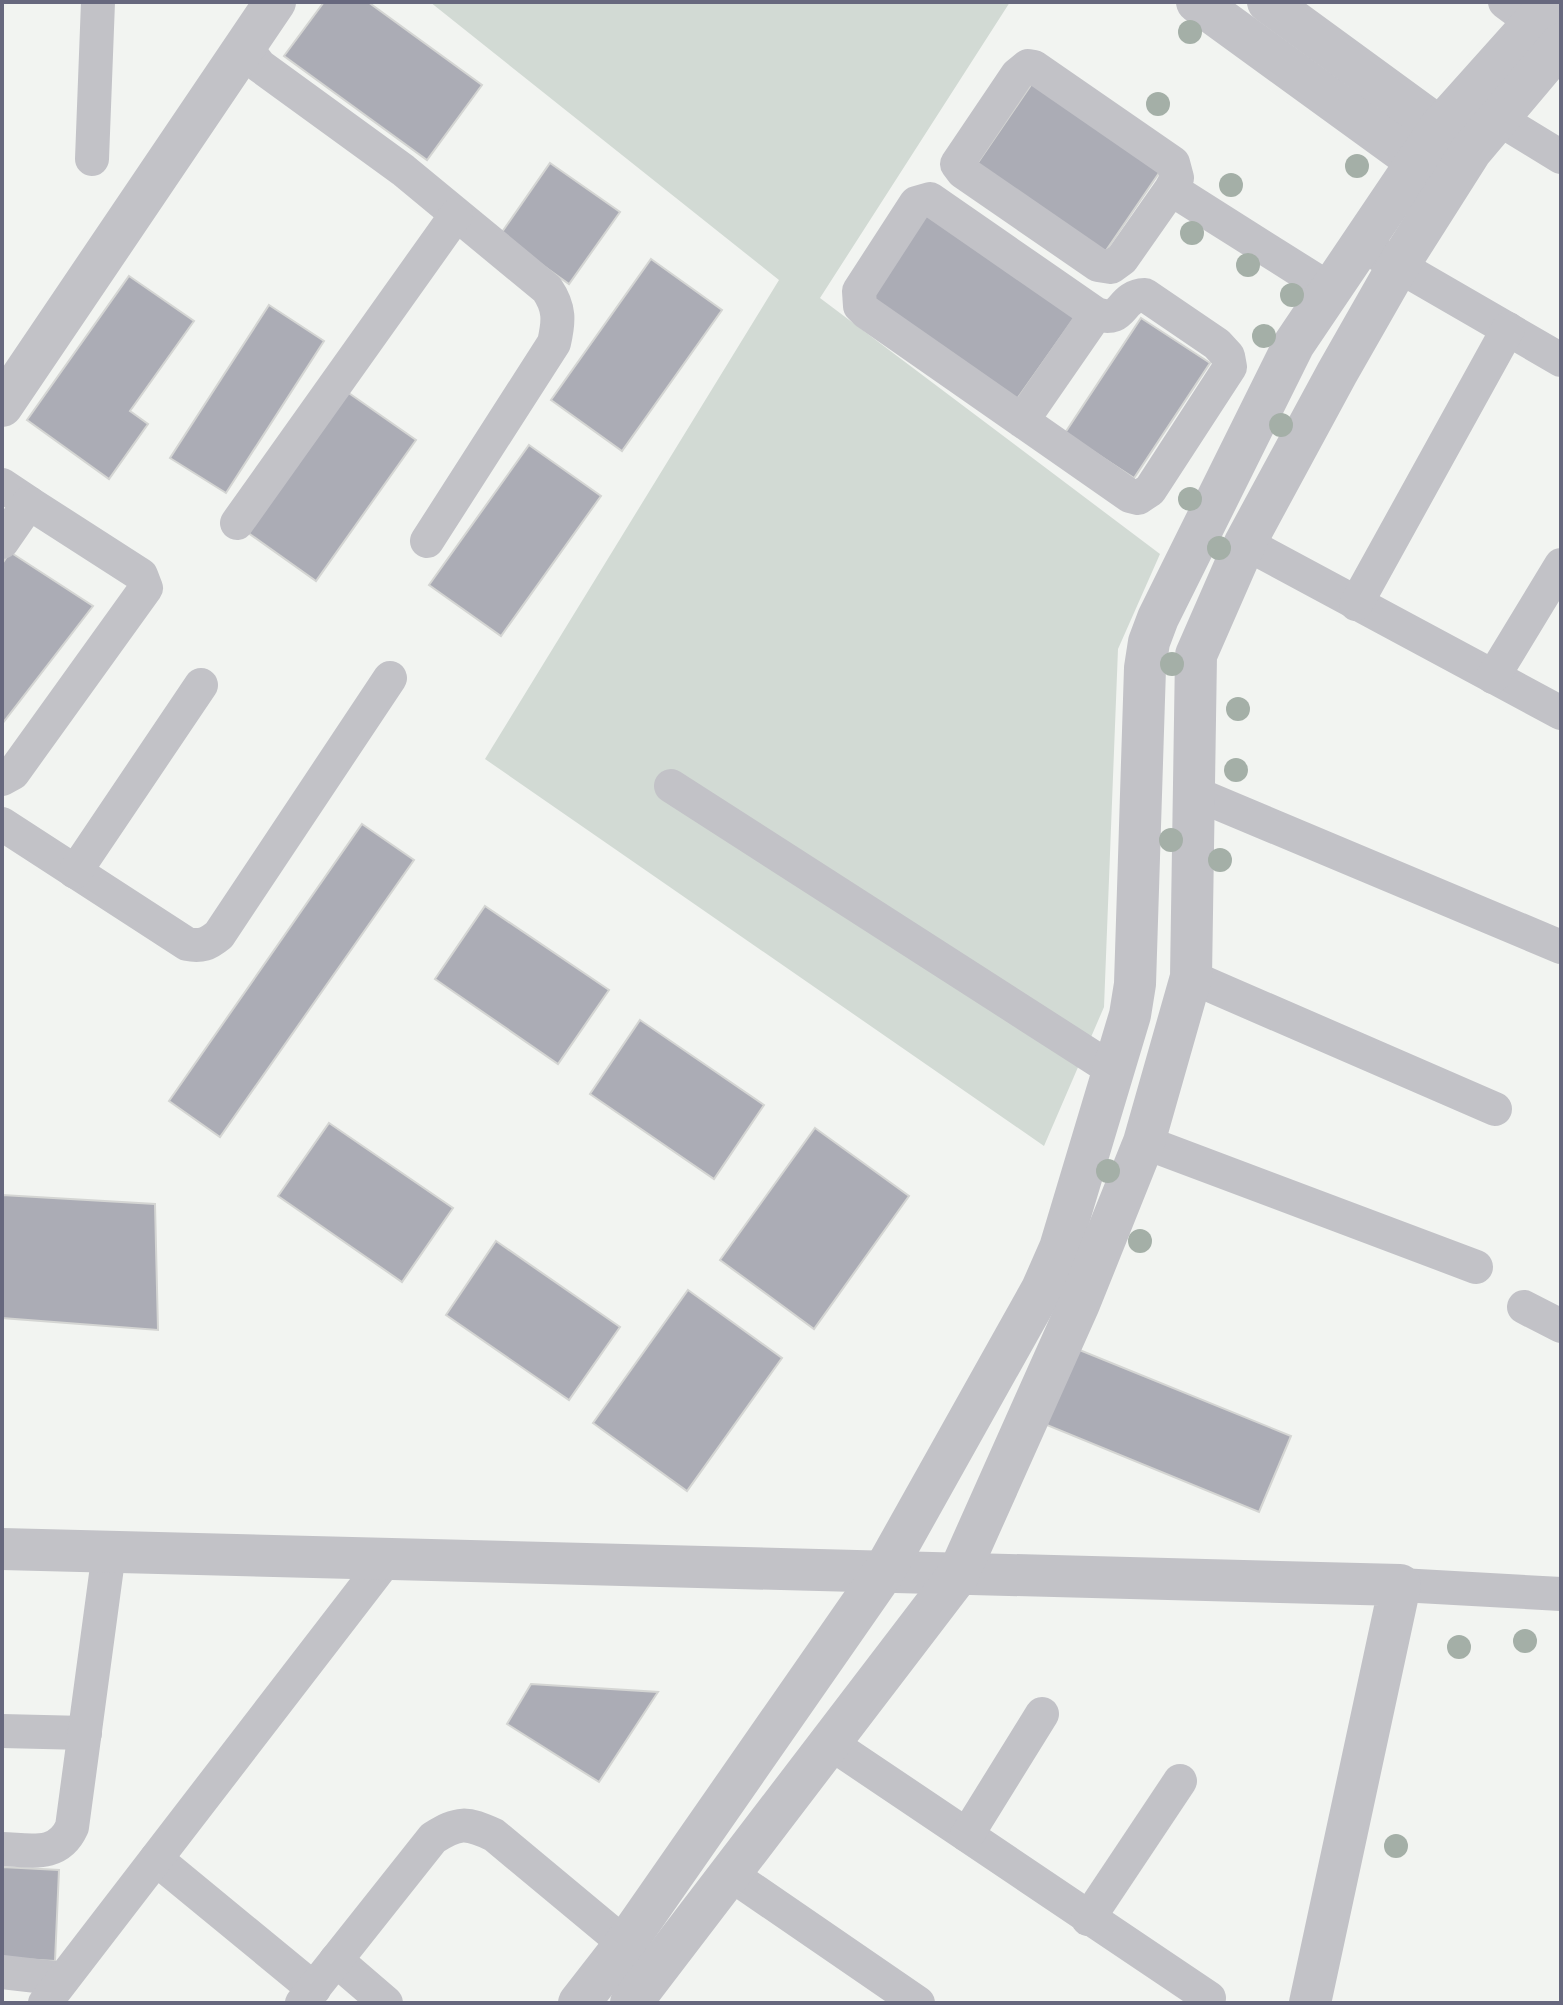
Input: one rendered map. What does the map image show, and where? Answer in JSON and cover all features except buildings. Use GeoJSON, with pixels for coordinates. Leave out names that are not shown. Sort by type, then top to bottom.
{"type":"FeatureCollection","features":[{"type":"Feature","properties":{"kind":"street"},"geometry":{"type":"LineString","coordinates":[[92,159],[98,2]]}},
{"type":"Feature","properties":{"kind":"street"},"geometry":{"type":"LineString","coordinates":[[2,406],[275,2]]}},
{"type":"Feature","properties":{"kind":"street"},"geometry":{"type":"LineString","coordinates":[[1197,2],[1457,140],[1561,157]]}},
{"type":"Feature","properties":{"kind":"street"},"geometry":{"type":"LineString","coordinates":[[1268,2],[1457,140]]}},
{"type":"Feature","properties":{"kind":"street"},"geometry":{"type":"LineString","coordinates":[[631,2003],[958,1575],[1079,1304],[1144,1142],[1191,977],[1196,655],[1245,543],[1398,266],[1457,140],[1538,18]]}},
{"type":"Feature","properties":{"kind":"street"},"geometry":{"type":"LineString","coordinates":[[245,47],[260,66],[403,170],[547,289],[555,301],[560,318],[554,343],[427,541]]}},
{"type":"Feature","properties":{"kind":"street"},"geometry":{"type":"LineString","coordinates":[[1028,66],[1034,67],[1173,163],[1177,178],[1171,189],[1122,259],[1111,267],[1105,267],[963,172],[957,164],[1017,75],[1028,66]]}},
{"type":"Feature","properties":{"kind":"street"},"geometry":{"type":"LineString","coordinates":[[579,2003],[625,1944],[883,1573],[1042,1289],[1060,1248],[1130,1015],[1135,984],[1145,668],[1149,642],[1158,618],[1294,344],[1361,244],[1457,140]]}},
{"type":"Feature","properties":{"kind":"street"},"geometry":{"type":"LineString","coordinates":[[1171,189],[1331,290]]}},
{"type":"Feature","properties":{"kind":"street"},"geometry":{"type":"LineString","coordinates":[[930,199],[1096,314],[1108,318],[1117,315],[1129,299],[1145,295],[1217,344],[1228,356],[1230,367],[1150,490],[1138,498],[1130,496],[860,306],[859,291],[916,203],[930,199]]}},
{"type":"Feature","properties":{"kind":"street"},"geometry":{"type":"LineString","coordinates":[[237,523],[456,215]]}},
{"type":"Feature","properties":{"kind":"street"},"geometry":{"type":"LineString","coordinates":[[1361,244],[1561,360]]}},
{"type":"Feature","properties":{"kind":"street"},"geometry":{"type":"LineString","coordinates":[[1022,421],[1096,314]]}},
{"type":"Feature","properties":{"kind":"street"},"geometry":{"type":"LineString","coordinates":[[1356,604],[1508,329]]}},
{"type":"Feature","properties":{"kind":"street"},"geometry":{"type":"LineString","coordinates":[[1230,367],[1270,393]]}},
{"type":"Feature","properties":{"kind":"street"},"geometry":{"type":"LineString","coordinates":[[2,542],[16,494],[141,575],[146,588],[13,773],[2,779]]}},
{"type":"Feature","properties":{"kind":"street"},"geometry":{"type":"LineString","coordinates":[[1245,543],[1561,713]]}},
{"type":"Feature","properties":{"kind":"street"},"geometry":{"type":"LineString","coordinates":[[1493,677],[1561,565]]}},
{"type":"Feature","properties":{"kind":"street"},"geometry":{"type":"LineString","coordinates":[[2,824],[187,944],[198,947],[219,935],[390,678]]}},
{"type":"Feature","properties":{"kind":"street"},"geometry":{"type":"LineString","coordinates":[[75,872],[201,685]]}},
{"type":"Feature","properties":{"kind":"street"},"geometry":{"type":"LineString","coordinates":[[671,786],[1113,1070]]}},
{"type":"Feature","properties":{"kind":"street"},"geometry":{"type":"LineString","coordinates":[[1194,793],[1561,947]]}},
{"type":"Feature","properties":{"kind":"street"},"geometry":{"type":"LineString","coordinates":[[1191,977],[1495,1109]]}},
{"type":"Feature","properties":{"kind":"street"},"geometry":{"type":"LineString","coordinates":[[1144,1142],[1476,1267]]}},
{"type":"Feature","properties":{"kind":"street"},"geometry":{"type":"LineString","coordinates":[[1524,1307],[1561,1326]]}},
{"type":"Feature","properties":{"kind":"street"},"geometry":{"type":"LineString","coordinates":[[2,1549],[1400,1585],[1561,1594]]}},
{"type":"Feature","properties":{"kind":"street"},"geometry":{"type":"LineString","coordinates":[[2,1849],[56,1848],[66,1839],[72,1827],[109,1552]]}},
{"type":"Feature","properties":{"kind":"street"},"geometry":{"type":"LineString","coordinates":[[2,1972],[54,1991],[386,1560]]}},
{"type":"Feature","properties":{"kind":"street"},"geometry":{"type":"LineString","coordinates":[[1310,2003],[1400,1585]]}},
{"type":"Feature","properties":{"kind":"street"},"geometry":{"type":"LineString","coordinates":[[967,1835],[1042,1714]]}},
{"type":"Feature","properties":{"kind":"street"},"geometry":{"type":"LineString","coordinates":[[2,1731],[85,1733]]}},
{"type":"Feature","properties":{"kind":"street"},"geometry":{"type":"LineString","coordinates":[[830,1743],[1209,1998]]}},
{"type":"Feature","properties":{"kind":"street"},"geometry":{"type":"LineString","coordinates":[[1088,1919],[1180,1781]]}},
{"type":"Feature","properties":{"kind":"street"},"geometry":{"type":"LineString","coordinates":[[156,1859],[308,1996],[433,1838],[453,1826],[472,1824],[494,1835],[625,1944]]}},
{"type":"Feature","properties":{"kind":"street"},"geometry":{"type":"LineString","coordinates":[[730,1874],[918,2003]]}},
{"type":"Feature","properties":{"kind":"street"},"geometry":{"type":"LineString","coordinates":[[336,1960],[386,2003]]}},
{"type":"Feature","properties":{"kind":"shaded area"},"geometry":{"type":"Polygon","coordinates":[[[430,2],[1010,2],[820,298],[1160,554],[1118,649],[1104,1007],[1044,1146],[485,759],[779,280],[430,2]]]}}]}
